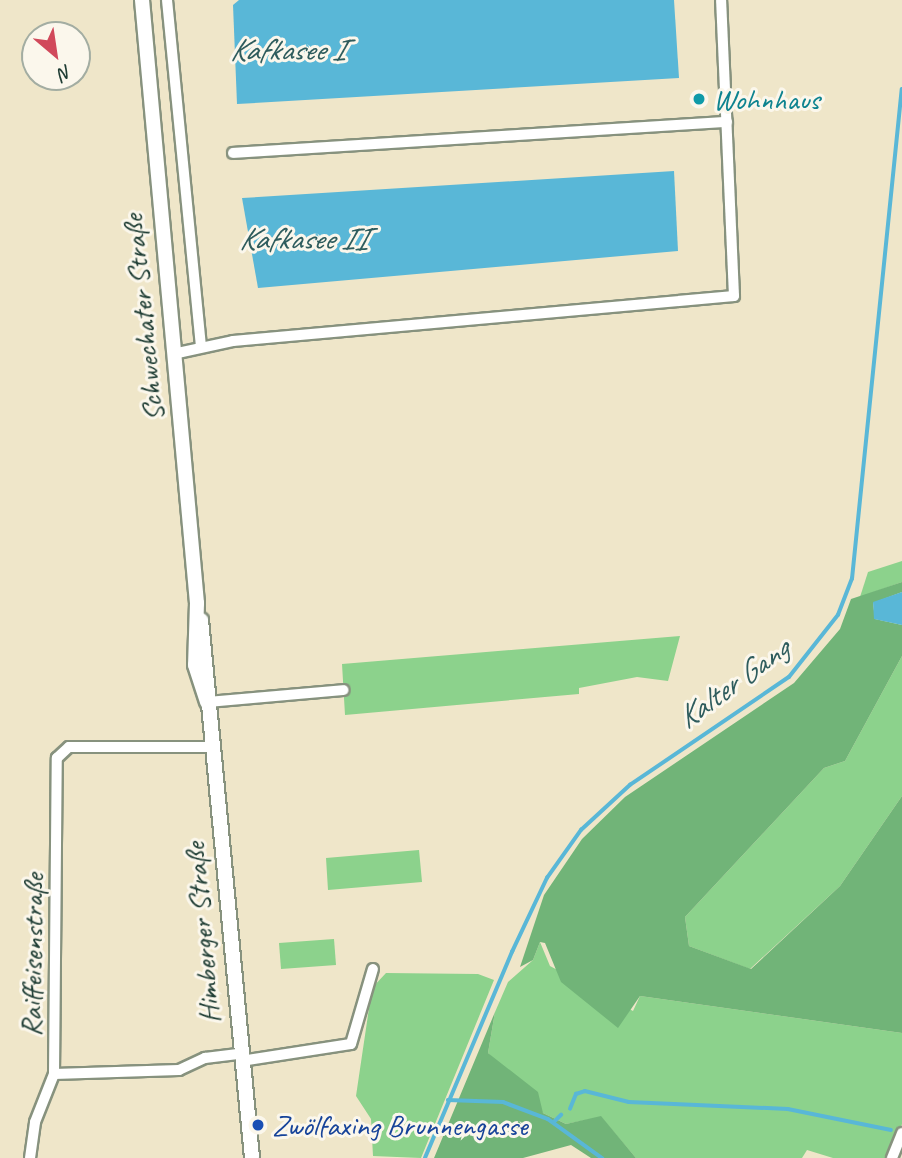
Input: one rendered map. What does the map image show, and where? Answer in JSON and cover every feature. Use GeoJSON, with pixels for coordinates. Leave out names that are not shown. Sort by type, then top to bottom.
{"type":"FeatureCollection","features":[{"type":"Feature","properties":{"kind":"main road","name":"Schwechater Straße"},"geometry":{"type":"LineString","coordinates":[[135,0],[143,29]]}},
{"type":"Feature","properties":{"kind":"main road","name":"Schwechater Straße"},"geometry":{"type":"LineString","coordinates":[[142,0],[197,603],[195,665],[207,702]]}},
{"type":"Feature","properties":{"kind":"main road","name":"Himberger Straße"},"geometry":{"type":"LineString","coordinates":[[207,702],[251,1158]]}},
{"type":"Feature","properties":{"kind":"street"},"geometry":{"type":"LineString","coordinates":[[167,0],[201,346]]}},
{"type":"Feature","properties":{"kind":"street"},"geometry":{"type":"LineString","coordinates":[[173,354],[201,346],[734,296],[720,0]]}},
{"type":"Feature","properties":{"kind":"street"},"geometry":{"type":"LineString","coordinates":[[233,153],[727,122]]}},
{"type":"Feature","properties":{"kind":"street"},"geometry":{"type":"LineString","coordinates":[[207,702],[343,690]]}},
{"type":"Feature","properties":{"kind":"street","name":"Raiffeisenstraße"},"geometry":{"type":"LineString","coordinates":[[30,1158],[35,1122],[54,1074],[62,750],[211,747]]}},
{"type":"Feature","properties":{"kind":"street"},"geometry":{"type":"LineString","coordinates":[[54,1074],[179,1070],[196,1061],[351,1044],[373,969]]}},
{"type":"Feature","properties":{"kind":"street"},"geometry":{"type":"LineString","coordinates":[[892,1158],[902,1133]]}},
{"type":"Feature","properties":{"kind":"green space"},"geometry":{"type":"Polygon","coordinates":[[[902,561],[902,582],[860,597],[868,572],[902,561]]]}},
{"type":"Feature","properties":{"kind":"green space"},"geometry":{"type":"Polygon","coordinates":[[[902,582],[902,592],[873,603],[875,619],[902,625],[902,656],[845,761],[824,768],[685,917],[689,946],[751,969],[840,886],[902,796],[902,1033],[640,996],[618,1028],[561,982],[545,943],[540,942],[533,960],[520,967],[544,895],[582,839],[625,797],[794,683],[840,629],[851,599],[902,582]]]}},
{"type":"Feature","properties":{"kind":"green space"},"geometry":{"type":"Polygon","coordinates":[[[680,636],[668,681],[637,677],[579,688],[579,694],[345,715],[342,664],[680,636]]]}},
{"type":"Feature","properties":{"kind":"green space"},"geometry":{"type":"Polygon","coordinates":[[[902,656],[902,796],[840,886],[750,969],[689,946],[685,917],[824,768],[845,761],[902,656]]]}},
{"type":"Feature","properties":{"kind":"green space"},"geometry":{"type":"Polygon","coordinates":[[[419,850],[422,882],[328,890],[326,858],[419,850]]]}},
{"type":"Feature","properties":{"kind":"green space"},"geometry":{"type":"Polygon","coordinates":[[[334,939],[336,965],[281,969],[279,943],[334,939]]]}},
{"type":"Feature","properties":{"kind":"green space"},"geometry":{"type":"Polygon","coordinates":[[[540,942],[550,966],[633,1011],[640,996],[902,1033],[902,1124],[890,1158],[833,1158],[807,1150],[802,1158],[636,1158],[601,1117],[566,1124],[543,1113],[488,1053],[495,1012],[508,982],[533,960],[540,942]]]}},
{"type":"Feature","properties":{"kind":"green space"},"geometry":{"type":"Polygon","coordinates":[[[386,973],[478,974],[494,980],[421,1158],[373,1156],[371,1119],[356,1096],[372,988],[386,973]]]}},
{"type":"Feature","properties":{"kind":"green space"},"geometry":{"type":"Polygon","coordinates":[[[495,1012],[488,1053],[538,1092],[543,1113],[566,1124],[601,1116],[636,1158],[591,1158],[571,1145],[523,1158],[434,1158],[495,1012]]]}},
{"type":"Feature","properties":{"kind":"water","name":"Kafkasee I"},"geometry":{"type":"Polygon","coordinates":[[[239,0],[674,0],[679,78],[237,104],[233,5],[239,0]]]}},
{"type":"Feature","properties":{"kind":"water","name":"Kafkasee II"},"geometry":{"type":"Polygon","coordinates":[[[674,171],[678,251],[258,288],[242,198],[674,171]]]}},
{"type":"Feature","properties":{"kind":"water"},"geometry":{"type":"Polygon","coordinates":[[[902,592],[902,625],[874,619],[873,602],[902,592]]]}},
{"type":"Feature","properties":{"kind":"waterway","name":"Kalter Gang"},"geometry":{"type":"LineString","coordinates":[[425,1158],[512,952],[547,878],[581,830],[630,785],[789,677],[838,615],[852,579],[902,90]]}},
{"type":"Feature","properties":{"kind":"waterway"},"geometry":{"type":"LineString","coordinates":[[570,1109],[576,1094],[585,1091],[629,1102],[788,1109],[891,1130]]}},
{"type":"Feature","properties":{"kind":"waterway"},"geometry":{"type":"LineString","coordinates":[[448,1100],[503,1102],[548,1119],[602,1158]]}},
{"type":"Feature","properties":{"kind":"waterway"},"geometry":{"type":"LineString","coordinates":[[554,1122],[561,1115]]}},
{"type":"Feature","properties":{"kind":"place","name":"Wohnhaus"},"geometry":{"type":"Point","coordinates":[699,99]}},
{"type":"Feature","properties":{"kind":"place","name":"Zwölfaxing Brunnengasse"},"geometry":{"type":"Point","coordinates":[258,1125]}}]}
